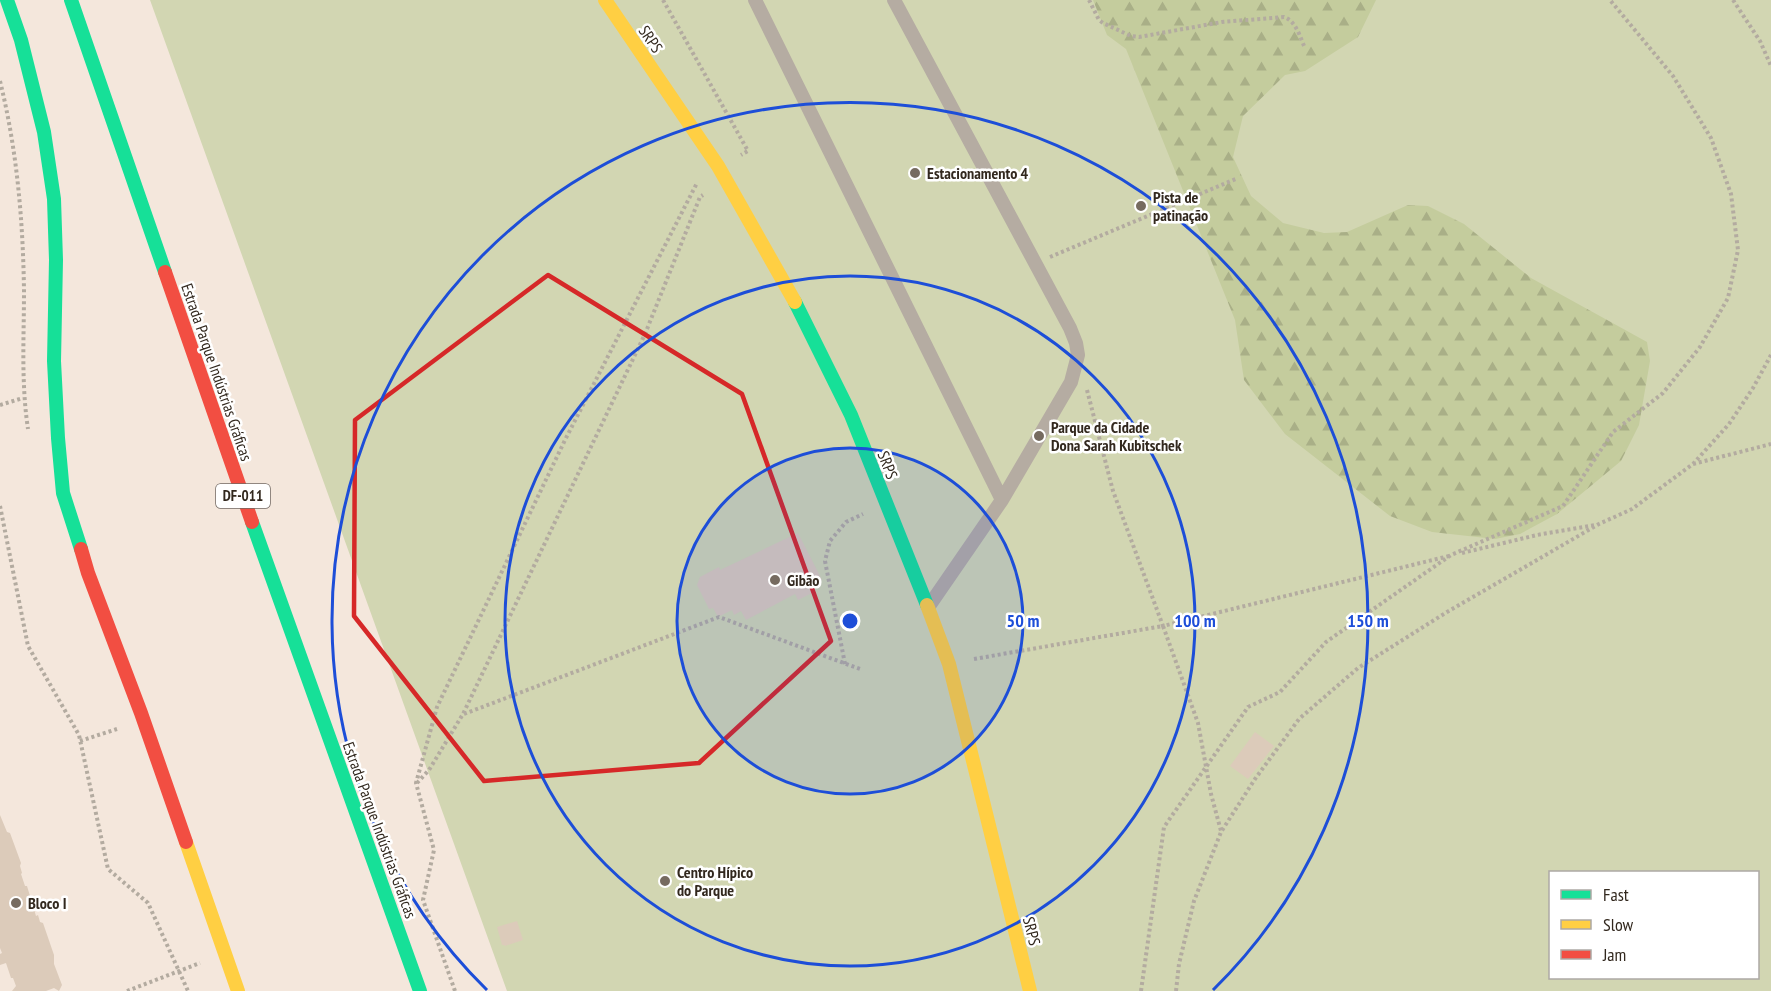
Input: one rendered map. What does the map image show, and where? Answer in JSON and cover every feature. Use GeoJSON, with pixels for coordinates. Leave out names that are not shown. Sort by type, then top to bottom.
{"type":"FeatureCollection","features":[{"type":"Feature","properties":{"kind":"main road"},"geometry":{"type":"LineString","coordinates":[[7,0],[21,40],[44,132],[54,199],[56,260],[54,361],[63,493],[88,573],[141,713],[238,991]]}},
{"type":"Feature","properties":{"kind":"main road","name":"Estrada Parque Indústrias Gráficas"},"geometry":{"type":"LineString","coordinates":[[71,0],[238,484],[420,991]]}},
{"type":"Feature","properties":{"kind":"main road","name":"SRPS"},"geometry":{"type":"LineString","coordinates":[[605,0],[718,166],[809,330],[851,415],[949,664],[1030,991]]}},
{"type":"Feature","properties":{"kind":"lane"},"geometry":{"type":"LineString","coordinates":[[755,0],[1002,500]]}},
{"type":"Feature","properties":{"kind":"lane"},"geometry":{"type":"LineString","coordinates":[[894,0],[1070,328],[1078,355],[1071,382],[1002,500],[928,608]]}},
{"type":"Feature","properties":{"kind":"path"},"geometry":{"type":"LineString","coordinates":[[455,991],[423,900],[434,850],[416,783],[437,706],[565,440],[694,185],[718,166],[748,151],[663,0]]}},
{"type":"Feature","properties":{"kind":"path"},"geometry":{"type":"LineString","coordinates":[[1089,0],[1099,20],[1131,36],[1139,37],[1222,22],[1288,17],[1305,48]]}},
{"type":"Feature","properties":{"kind":"path"},"geometry":{"type":"LineString","coordinates":[[1141,991],[1164,827],[1248,707],[1280,692],[1326,642],[1451,555],[1563,506],[1613,432],[1663,393],[1700,347],[1728,298],[1738,250],[1731,194],[1711,138],[1673,76],[1610,0]]}},
{"type":"Feature","properties":{"kind":"path"},"geometry":{"type":"LineString","coordinates":[[1733,0],[1760,41],[1771,66]]}},
{"type":"Feature","properties":{"kind":"path"},"geometry":{"type":"LineString","coordinates":[[1036,263],[1238,178]]}},
{"type":"Feature","properties":{"kind":"path"},"geometry":{"type":"LineString","coordinates":[[416,783],[429,770],[464,714],[645,334],[700,197],[726,180]]}},
{"type":"Feature","properties":{"kind":"path"},"geometry":{"type":"LineString","coordinates":[[1176,991],[1179,964],[1194,901],[1221,832],[1255,779],[1299,719],[1358,668],[1447,612],[1599,524],[1632,509],[1693,464],[1728,424],[1754,388],[1771,355]]}},
{"type":"Feature","properties":{"kind":"path"},"geometry":{"type":"LineString","coordinates":[[1087,389],[1113,491],[1198,723],[1221,832]]}},
{"type":"Feature","properties":{"kind":"path"},"geometry":{"type":"LineString","coordinates":[[0,405],[23,398]]}},
{"type":"Feature","properties":{"kind":"path"},"geometry":{"type":"LineString","coordinates":[[1693,464],[1771,444]]}},
{"type":"Feature","properties":{"kind":"path"},"geometry":{"type":"LineString","coordinates":[[845,664],[825,561],[830,541],[846,522],[886,504]]}},
{"type":"Feature","properties":{"kind":"path"},"geometry":{"type":"LineString","coordinates":[[0,506],[28,646],[79,735],[108,869],[148,903],[188,991]]}},
{"type":"Feature","properties":{"kind":"path"},"geometry":{"type":"LineString","coordinates":[[949,664],[1163,626],[1451,555],[1537,535],[1599,524]]}},
{"type":"Feature","properties":{"kind":"path"},"geometry":{"type":"LineString","coordinates":[[464,714],[719,617],[860,669]]}},
{"type":"Feature","properties":{"kind":"path"},"geometry":{"type":"LineString","coordinates":[[80,741],[117,729]]}},
{"type":"Feature","properties":{"kind":"path"},"geometry":{"type":"LineString","coordinates":[[127,991],[201,963]]}},
{"type":"Feature","properties":{"kind":"highlighted area"},"geometry":{"type":"Polygon","coordinates":[[[548,275],[742,394],[831,641],[699,763],[484,781],[354,616],[355,420],[548,275]]]}},
{"type":"Feature","properties":{"kind":"green space","name":"Parque da Cidade Dona Sarah Kubitschek"},"geometry":{"type":"Polygon","coordinates":[[[150,0],[1771,0],[1771,991],[507,991],[150,0]]]}},
{"type":"Feature","properties":{"kind":"green space"},"geometry":{"type":"Polygon","coordinates":[[[1093,0],[1376,0],[1358,37],[1305,71],[1285,75],[1243,116],[1233,157],[1251,196],[1283,223],[1324,233],[1347,232],[1408,205],[1428,206],[1464,224],[1531,278],[1647,342],[1650,361],[1639,425],[1621,461],[1557,514],[1520,534],[1495,539],[1432,532],[1390,516],[1285,434],[1244,380],[1235,320],[1126,49],[1107,35],[1093,0]]]}},
{"type":"Feature","properties":{"kind":"building"},"geometry":{"type":"Polygon","coordinates":[[[798,533],[822,580],[810,586],[814,592],[798,600],[795,594],[746,620],[741,611],[734,615],[732,610],[718,617],[713,608],[709,609],[697,585],[700,577],[719,567],[720,570],[798,533]]]}},
{"type":"Feature","properties":{"kind":"building"},"geometry":{"type":"Polygon","coordinates":[[[1255,732],[1274,746],[1248,779],[1230,766],[1255,732]]]}},
{"type":"Feature","properties":{"kind":"building","name":"Bloco I"},"geometry":{"type":"Polygon","coordinates":[[[0,815],[7,832],[10,833],[21,863],[21,874],[25,886],[27,886],[36,916],[38,915],[40,922],[43,923],[54,955],[54,964],[62,985],[59,991],[54,988],[46,991],[12,991],[16,986],[13,978],[11,978],[6,963],[0,965],[0,954],[2,953],[0,948],[0,815]]]}},
{"type":"Feature","properties":{"kind":"building"},"geometry":{"type":"Polygon","coordinates":[[[517,921],[523,940],[502,945],[497,927],[517,921]]]}},
{"type":"Feature","properties":{"kind":"traffic: fast"},"geometry":{"type":"LineString","coordinates":[[7,0],[21,40],[44,132],[54,199],[56,260],[54,361],[58,438],[63,493],[81,549]]}},
{"type":"Feature","properties":{"kind":"traffic: fast"},"geometry":{"type":"LineString","coordinates":[[71,0],[165,272]]}},
{"type":"Feature","properties":{"kind":"traffic: fast"},"geometry":{"type":"LineString","coordinates":[[795,302],[851,415],[927,605]]}},
{"type":"Feature","properties":{"kind":"traffic: fast"},"geometry":{"type":"LineString","coordinates":[[252,522],[420,991]]}},
{"type":"Feature","properties":{"kind":"traffic: slow"},"geometry":{"type":"LineString","coordinates":[[605,0],[718,166],[795,302]]}},
{"type":"Feature","properties":{"kind":"traffic: slow"},"geometry":{"type":"LineString","coordinates":[[927,605],[949,664],[1030,991]]}},
{"type":"Feature","properties":{"kind":"traffic: slow"},"geometry":{"type":"LineString","coordinates":[[186,842],[238,991]]}},
{"type":"Feature","properties":{"kind":"traffic: jam"},"geometry":{"type":"LineString","coordinates":[[165,272],[252,522]]}},
{"type":"Feature","properties":{"kind":"traffic: jam"},"geometry":{"type":"LineString","coordinates":[[81,549],[186,842]]}},
{"type":"Feature","properties":{"kind":"place","name":"Estacionamento 4"},"geometry":{"type":"Point","coordinates":[915,173]}},
{"type":"Feature","properties":{"kind":"place","name":"Pista de patinação"},"geometry":{"type":"Point","coordinates":[1141,206]}},
{"type":"Feature","properties":{"kind":"place","name":"Parque da Cidade Dona Sarah Kubitschek"},"geometry":{"type":"Point","coordinates":[1039,436]}},
{"type":"Feature","properties":{"kind":"place","name":"Gibão"},"geometry":{"type":"Point","coordinates":[775,580]}},
{"type":"Feature","properties":{"kind":"place","name":"Centro Hípico do Parque"},"geometry":{"type":"Point","coordinates":[665,881]}},
{"type":"Feature","properties":{"kind":"place","name":"Bloco I"},"geometry":{"type":"Point","coordinates":[16,903]}}]}
